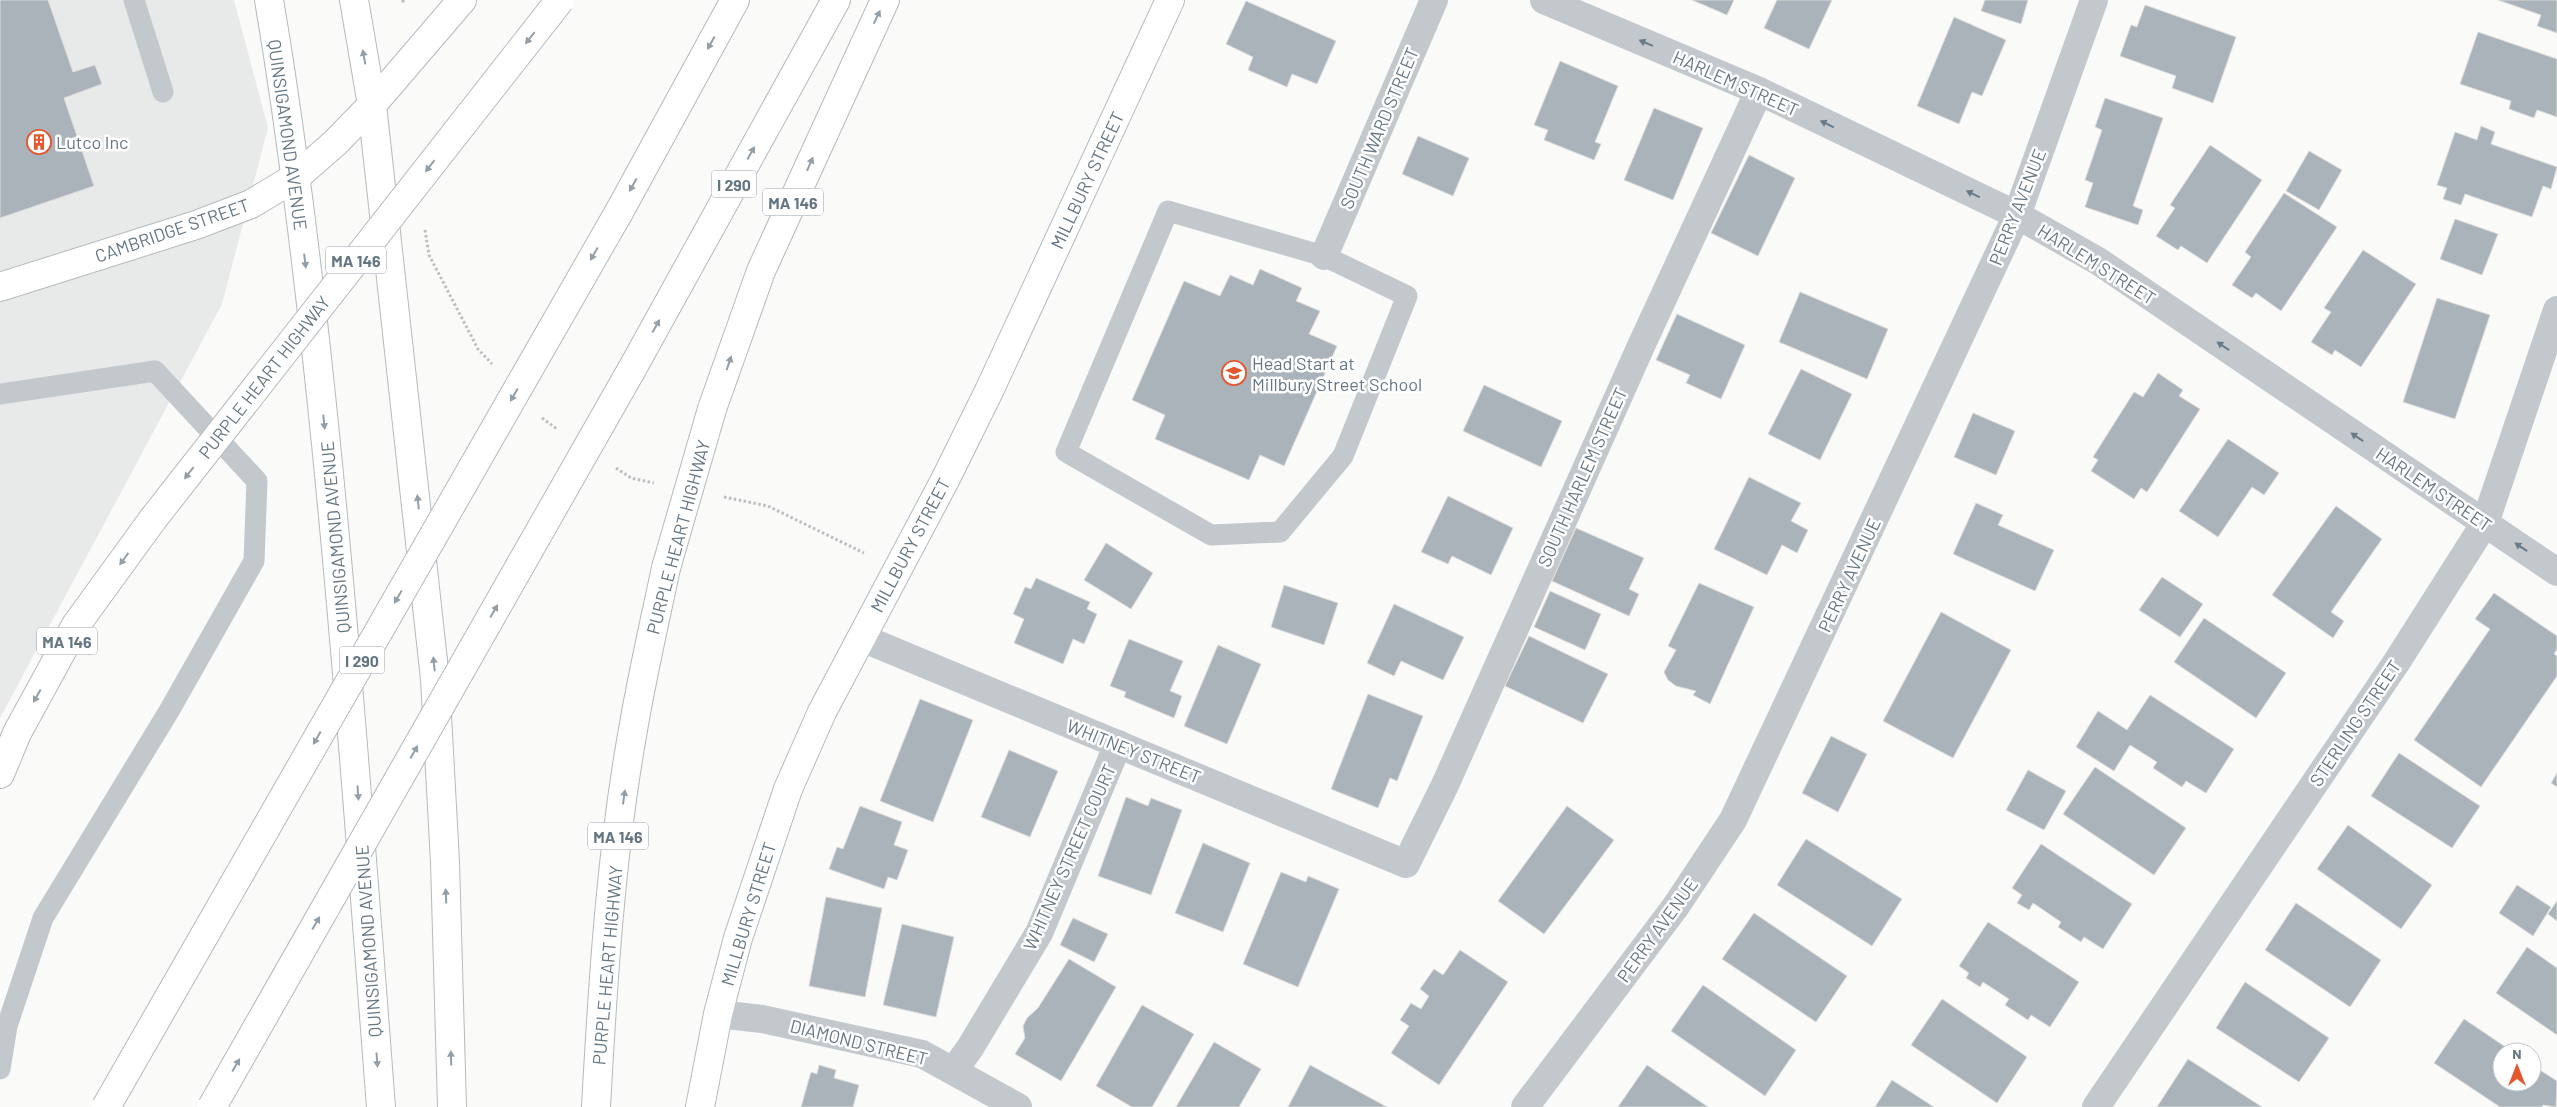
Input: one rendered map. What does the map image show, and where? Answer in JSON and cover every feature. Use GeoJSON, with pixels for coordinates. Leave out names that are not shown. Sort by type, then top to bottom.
{"type":"FeatureCollection","features":[{"type":"Feature","properties":{"kind":"main road","name":"QUINSIGAMOND AVENUE"},"geometry":{"type":"LineString","coordinates":[[268,0],[296,178],[335,531],[355,754],[381,1107]]}},
{"type":"Feature","properties":{"kind":"main road"},"geometry":{"type":"LineString","coordinates":[[354,0],[372,105],[436,678],[445,862],[452,1107]]}},
{"type":"Feature","properties":{"kind":"main road","name":"CAMBRIDGE STREET"},"geometry":{"type":"LineString","coordinates":[[0,286],[196,226],[251,204],[296,178],[372,105],[462,0]]}},
{"type":"Feature","properties":{"kind":"main road","name":"PURPLE HEART HIGHWAY"},"geometry":{"type":"LineString","coordinates":[[0,774],[17,733],[76,625],[153,519],[560,0]]}},
{"type":"Feature","properties":{"kind":"main road","name":"I 290"},"geometry":{"type":"LineString","coordinates":[[106,1107],[619,212],[735,0]]}},
{"type":"Feature","properties":{"kind":"main road","name":"I 290"},"geometry":{"type":"LineString","coordinates":[[212,1107],[632,369],[836,0]]}},
{"type":"Feature","properties":{"kind":"main road","name":"PURPLE HEART HIGHWAY"},"geometry":{"type":"LineString","coordinates":[[596,1107],[604,970],[618,837],[634,724],[666,568],[712,409],[761,271],[885,0]]}},
{"type":"Feature","properties":{"kind":"main road","name":"MILLBURY STREET"},"geometry":{"type":"LineString","coordinates":[[700,1107],[718,1014],[738,938],[788,789],[822,712],[989,391],[1170,0]]}},
{"type":"Feature","properties":{"kind":"street","name":"SOUTH WARD STREET"},"geometry":{"type":"LineString","coordinates":[[1324,256],[1434,0]]}},
{"type":"Feature","properties":{"kind":"street","name":"HARLEM STREET"},"geometry":{"type":"LineString","coordinates":[[1544,0],[1758,91],[2017,215],[2098,261],[2557,572]]}},
{"type":"Feature","properties":{"kind":"street","name":"PERRY AVENUE"},"geometry":{"type":"LineString","coordinates":[[1525,1107],[1676,906],[1734,820],[2017,215],[2094,0]]}},
{"type":"Feature","properties":{"kind":"street","name":"SOUTH HARLEM STREET"},"geometry":{"type":"LineString","coordinates":[[1406,864],[1445,785],[1641,346],[1758,91]]}},
{"type":"Feature","properties":{"kind":"street","name":"STERLING STREET"},"geometry":{"type":"LineString","coordinates":[[2096,1107],[2396,663],[2484,523],[2557,310]]}},
{"type":"Feature","properties":{"kind":"street","name":"WHITNEY STREET"},"geometry":{"type":"LineString","coordinates":[[862,638],[1406,864]]}},
{"type":"Feature","properties":{"kind":"street","name":"WHITNEY STREET COURT"},"geometry":{"type":"LineString","coordinates":[[954,1070],[970,1048],[1038,933],[1118,744]]}},
{"type":"Feature","properties":{"kind":"street","name":"DIAMOND STREET"},"geometry":{"type":"LineString","coordinates":[[718,1014],[762,1019],[922,1054],[1018,1107]]}},
{"type":"Feature","properties":{"kind":"lane"},"geometry":{"type":"LineString","coordinates":[[134,0],[162,92]]}},
{"type":"Feature","properties":{"kind":"lane"},"geometry":{"type":"LineString","coordinates":[[1168,211],[1324,256],[1407,296],[1343,456],[1280,532],[1211,535],[1066,452],[1168,211]]}},
{"type":"Feature","properties":{"kind":"lane"},"geometry":{"type":"LineString","coordinates":[[0,394],[155,371],[257,481],[254,561],[168,711],[43,918],[7,1026],[0,1070]]}},
{"type":"Feature","properties":{"kind":"path"},"geometry":{"type":"LineString","coordinates":[[403,0],[403,5]]}},
{"type":"Feature","properties":{"kind":"shaded area"},"geometry":{"type":"Polygon","coordinates":[[[0,0],[234,0],[268,128],[222,304],[0,718],[0,0]]]}},
{"type":"Feature","properties":{"kind":"building","name":"Lutco Inc"},"geometry":{"type":"Polygon","coordinates":[[[0,0],[48,0],[73,72],[95,65],[102,84],[64,98],[94,186],[0,218],[0,0]]]}},
{"type":"Feature","properties":{"kind":"building"},"geometry":{"type":"Polygon","coordinates":[[[1692,0],[1734,0],[1727,15],[1692,0]]]}},
{"type":"Feature","properties":{"kind":"building"},"geometry":{"type":"Polygon","coordinates":[[[1777,0],[1832,0],[1809,49],[1764,28],[1777,0]]]}},
{"type":"Feature","properties":{"kind":"building"},"geometry":{"type":"Polygon","coordinates":[[[1985,0],[2028,0],[2021,24],[1981,11],[1985,0]]]}},
{"type":"Feature","properties":{"kind":"building"},"geometry":{"type":"Polygon","coordinates":[[[2498,0],[2557,0],[2557,33],[2537,26],[2541,15],[2498,0]]]}},
{"type":"Feature","properties":{"kind":"building"},"geometry":{"type":"Polygon","coordinates":[[[1246,1],[1336,41],[1317,84],[1292,74],[1287,87],[1248,70],[1253,57],[1226,44],[1246,1]]]}},
{"type":"Feature","properties":{"kind":"building"},"geometry":{"type":"Polygon","coordinates":[[[2145,5],[2236,37],[2213,103],[2172,88],[2176,76],[2120,56],[2131,25],[2137,27],[2145,5]]]}},
{"type":"Feature","properties":{"kind":"building"},"geometry":{"type":"Polygon","coordinates":[[[1954,17],[2006,40],[1982,96],[1972,92],[1959,124],[1917,106],[1954,17]]]}},
{"type":"Feature","properties":{"kind":"building"},"geometry":{"type":"Polygon","coordinates":[[[2478,32],[2557,59],[2557,117],[2537,110],[2534,118],[2509,109],[2511,101],[2460,84],[2478,32]]]}},
{"type":"Feature","properties":{"kind":"building"},"geometry":{"type":"Polygon","coordinates":[[[1560,61],[1618,86],[1595,142],[1601,144],[1594,160],[1544,140],[1548,130],[1534,125],[1560,61]]]}},
{"type":"Feature","properties":{"kind":"building"},"geometry":{"type":"Polygon","coordinates":[[[2105,98],[2163,118],[2133,206],[2143,210],[2138,225],[2085,207],[2093,183],[2085,180],[2102,130],[2095,127],[2105,98]]]}},
{"type":"Feature","properties":{"kind":"building"},"geometry":{"type":"Polygon","coordinates":[[[1654,108],[1703,128],[1673,200],[1624,180],[1654,108]]]}},
{"type":"Feature","properties":{"kind":"building"},"geometry":{"type":"Polygon","coordinates":[[[2481,126],[2495,132],[2491,144],[2557,167],[2551,189],[2543,186],[2532,217],[2465,194],[2461,205],[2443,199],[2447,188],[2437,185],[2455,132],[2477,140],[2481,126]]]}},
{"type":"Feature","properties":{"kind":"building"},"geometry":{"type":"Polygon","coordinates":[[[1418,136],[1469,158],[1453,196],[1402,174],[1418,136]]]}},
{"type":"Feature","properties":{"kind":"building"},"geometry":{"type":"Polygon","coordinates":[[[2210,145],[2262,180],[2207,263],[2181,246],[2178,250],[2156,236],[2175,208],[2170,205],[2210,145]]]}},
{"type":"Feature","properties":{"kind":"building"},"geometry":{"type":"Polygon","coordinates":[[[2309,151],[2342,170],[2319,210],[2286,191],[2309,151]]]}},
{"type":"Feature","properties":{"kind":"building"},"geometry":{"type":"Polygon","coordinates":[[[1749,155],[1795,178],[1758,256],[1711,233],[1749,155]]]}},
{"type":"Feature","properties":{"kind":"building"},"geometry":{"type":"Polygon","coordinates":[[[2284,193],[2337,227],[2281,311],[2256,293],[2252,298],[2232,285],[2251,257],[2245,252],[2284,193]]]}},
{"type":"Feature","properties":{"kind":"building"},"geometry":{"type":"Polygon","coordinates":[[[2455,219],[2498,234],[2482,275],[2440,259],[2455,219]]]}},
{"type":"Feature","properties":{"kind":"building"},"geometry":{"type":"Polygon","coordinates":[[[2363,250],[2416,284],[2361,367],[2335,350],[2332,355],[2311,342],[2331,312],[2324,308],[2363,250]]]}},
{"type":"Feature","properties":{"kind":"building","name":"Head Start at Millbury Street School"},"geometry":{"type":"Polygon","coordinates":[[[1260,269],[1302,288],[1296,301],[1320,311],[1309,334],[1337,346],[1284,466],[1260,455],[1249,480],[1155,439],[1165,415],[1132,400],[1184,281],[1220,296],[1230,275],[1253,285],[1260,269]]]}},
{"type":"Feature","properties":{"kind":"building"},"geometry":{"type":"Polygon","coordinates":[[[1800,292],[1888,329],[1867,379],[1779,342],[1800,292]]]}},
{"type":"Feature","properties":{"kind":"building"},"geometry":{"type":"Polygon","coordinates":[[[2437,298],[2490,315],[2455,419],[2403,402],[2437,298]]]}},
{"type":"Feature","properties":{"kind":"building"},"geometry":{"type":"Polygon","coordinates":[[[1677,314],[1745,345],[1721,399],[1686,383],[1690,375],[1656,360],[1677,314]]]}},
{"type":"Feature","properties":{"kind":"building"},"geometry":{"type":"Polygon","coordinates":[[[1801,369],[1852,394],[1820,460],[1768,434],[1801,369]]]}},
{"type":"Feature","properties":{"kind":"building"},"geometry":{"type":"Polygon","coordinates":[[[2158,373],[2183,390],[2179,396],[2200,409],[2147,492],[2141,488],[2134,499],[2091,471],[2098,460],[2093,457],[2134,392],[2143,397],[2158,373]]]}},
{"type":"Feature","properties":{"kind":"building"},"geometry":{"type":"Polygon","coordinates":[[[1484,385],[1562,421],[1541,467],[1463,431],[1484,385]]]}},
{"type":"Feature","properties":{"kind":"building"},"geometry":{"type":"Polygon","coordinates":[[[1973,413],[2015,431],[1996,475],[1954,457],[1973,413]]]}},
{"type":"Feature","properties":{"kind":"building"},"geometry":{"type":"Polygon","coordinates":[[[2228,439],[2279,473],[2264,495],[2252,487],[2218,537],[2179,511],[2228,439]]]}},
{"type":"Feature","properties":{"kind":"building"},"geometry":{"type":"Polygon","coordinates":[[[1749,477],[1801,503],[1791,521],[1808,530],[1797,553],[1782,545],[1767,575],[1714,549],[1749,477]]]}},
{"type":"Feature","properties":{"kind":"building"},"geometry":{"type":"Polygon","coordinates":[[[1448,496],[1513,528],[1491,575],[1452,556],[1448,564],[1421,552],[1448,496]]]}},
{"type":"Feature","properties":{"kind":"building"},"geometry":{"type":"Polygon","coordinates":[[[1976,503],[2003,515],[1998,525],[2054,550],[2035,591],[1953,554],[1976,503]]]}},
{"type":"Feature","properties":{"kind":"building"},"geometry":{"type":"Polygon","coordinates":[[[2336,506],[2382,539],[2331,612],[2344,621],[2333,638],[2272,595],[2336,506]]]}},
{"type":"Feature","properties":{"kind":"building"},"geometry":{"type":"Polygon","coordinates":[[[1576,528],[1644,558],[1629,589],[1639,594],[1629,616],[1552,581],[1576,528]]]}},
{"type":"Feature","properties":{"kind":"building"},"geometry":{"type":"Polygon","coordinates":[[[1106,543],[1153,573],[1131,609],[1084,580],[1106,543]]]}},
{"type":"Feature","properties":{"kind":"building"},"geometry":{"type":"Polygon","coordinates":[[[2162,577],[2203,604],[2180,637],[2139,610],[2162,577]]]}},
{"type":"Feature","properties":{"kind":"building"},"geometry":{"type":"Polygon","coordinates":[[[1036,578],[1090,602],[1087,609],[1097,614],[1084,644],[1073,639],[1063,664],[1014,643],[1024,619],[1013,614],[1025,587],[1031,589],[1036,578]]]}},
{"type":"Feature","properties":{"kind":"building"},"geometry":{"type":"Polygon","coordinates":[[[1699,583],[1754,607],[1710,704],[1693,695],[1696,691],[1676,686],[1668,680],[1664,672],[1676,650],[1668,646],[1699,583]]]}},
{"type":"Feature","properties":{"kind":"building"},"geometry":{"type":"Polygon","coordinates":[[[1284,585],[1338,603],[1324,645],[1271,627],[1284,585]]]}},
{"type":"Feature","properties":{"kind":"building"},"geometry":{"type":"Polygon","coordinates":[[[1550,591],[1601,614],[1585,650],[1534,627],[1550,591]]]}},
{"type":"Feature","properties":{"kind":"building"},"geometry":{"type":"Polygon","coordinates":[[[2494,593],[2557,636],[2557,649],[2554,654],[2557,656],[2557,676],[2481,787],[2414,740],[2490,629],[2475,619],[2494,593]]]}},
{"type":"Feature","properties":{"kind":"building"},"geometry":{"type":"Polygon","coordinates":[[[1394,604],[1464,637],[1443,680],[1401,661],[1394,676],[1367,663],[1394,604]]]}},
{"type":"Feature","properties":{"kind":"building"},"geometry":{"type":"Polygon","coordinates":[[[1941,612],[2011,650],[1953,758],[1883,721],[1941,612]]]}},
{"type":"Feature","properties":{"kind":"building"},"geometry":{"type":"Polygon","coordinates":[[[2204,618],[2286,673],[2256,718],[2174,662],[2204,618]]]}},
{"type":"Feature","properties":{"kind":"building"},"geometry":{"type":"Polygon","coordinates":[[[1529,636],[1608,674],[1583,723],[1505,686],[1529,636]]]}},
{"type":"Feature","properties":{"kind":"building"},"geometry":{"type":"Polygon","coordinates":[[[1129,639],[1183,661],[1170,691],[1182,696],[1174,718],[1124,697],[1126,692],[1110,686],[1129,639]]]}},
{"type":"Feature","properties":{"kind":"building"},"geometry":{"type":"Polygon","coordinates":[[[1218,645],[1261,664],[1227,744],[1184,726],[1218,645]]]}},
{"type":"Feature","properties":{"kind":"building"},"geometry":{"type":"Polygon","coordinates":[[[1368,694],[1423,716],[1397,781],[1390,778],[1378,808],[1331,789],[1368,694]]]}},
{"type":"Feature","properties":{"kind":"building"},"geometry":{"type":"Polygon","coordinates":[[[2150,695],[2234,749],[2206,793],[2186,781],[2182,787],[2153,768],[2157,762],[2130,745],[2114,771],[2076,747],[2098,711],[2127,730],[2150,695]]]}},
{"type":"Feature","properties":{"kind":"building"},"geometry":{"type":"Polygon","coordinates":[[[920,699],[973,720],[933,822],[880,801],[920,699]]]}},
{"type":"Feature","properties":{"kind":"building"},"geometry":{"type":"Polygon","coordinates":[[[1831,736],[1867,754],[1838,812],[1802,793],[1831,736]]]}},
{"type":"Feature","properties":{"kind":"building"},"geometry":{"type":"Polygon","coordinates":[[[1009,750],[1058,771],[1030,837],[981,817],[1009,750]]]}},
{"type":"Feature","properties":{"kind":"building"},"geometry":{"type":"Polygon","coordinates":[[[2399,753],[2480,806],[2452,848],[2371,796],[2399,753]]]}},
{"type":"Feature","properties":{"kind":"building"},"geometry":{"type":"Polygon","coordinates":[[[2095,767],[2186,828],[2154,875],[2063,814],[2095,767]]]}},
{"type":"Feature","properties":{"kind":"building"},"geometry":{"type":"Polygon","coordinates":[[[2028,770],[2066,791],[2044,830],[2006,810],[2028,770]]]}},
{"type":"Feature","properties":{"kind":"building"},"geometry":{"type":"Polygon","coordinates":[[[2557,773],[2557,787],[2551,783],[2557,773]]]}},
{"type":"Feature","properties":{"kind":"building"},"geometry":{"type":"Polygon","coordinates":[[[1126,797],[1148,806],[1151,798],[1182,810],[1151,895],[1098,876],[1126,797]]]}},
{"type":"Feature","properties":{"kind":"building"},"geometry":{"type":"Polygon","coordinates":[[[860,806],[902,822],[894,845],[908,850],[897,880],[888,877],[884,889],[829,869],[837,847],[843,849],[860,806]]]}},
{"type":"Feature","properties":{"kind":"building"},"geometry":{"type":"Polygon","coordinates":[[[1567,806],[1614,840],[1544,934],[1498,901],[1567,806]]]}},
{"type":"Feature","properties":{"kind":"building"},"geometry":{"type":"Polygon","coordinates":[[[2348,825],[2432,885],[2401,929],[2317,869],[2348,825]]]}},
{"type":"Feature","properties":{"kind":"building"},"geometry":{"type":"Polygon","coordinates":[[[1806,839],[1902,899],[1872,946],[1777,885],[1806,839]]]}},
{"type":"Feature","properties":{"kind":"building"},"geometry":{"type":"Polygon","coordinates":[[[1203,843],[1250,863],[1223,932],[1175,913],[1203,843]]]}},
{"type":"Feature","properties":{"kind":"building"},"geometry":{"type":"Polygon","coordinates":[[[2041,844],[2132,904],[2103,949],[2084,937],[2081,942],[2058,927],[2061,922],[2033,903],[2029,910],[2017,903],[2022,895],[2012,888],[2041,844]]]}},
{"type":"Feature","properties":{"kind":"building"},"geometry":{"type":"Polygon","coordinates":[[[1281,872],[1306,882],[1308,876],[1339,889],[1298,987],[1243,964],[1281,872]]]}},
{"type":"Feature","properties":{"kind":"building"},"geometry":{"type":"Polygon","coordinates":[[[2517,885],[2551,907],[2533,936],[2499,913],[2517,885]]]}},
{"type":"Feature","properties":{"kind":"building"},"geometry":{"type":"Polygon","coordinates":[[[826,897],[882,908],[865,997],[809,986],[826,897]]]}},
{"type":"Feature","properties":{"kind":"building"},"geometry":{"type":"Polygon","coordinates":[[[2557,901],[2557,921],[2548,914],[2557,901]]]}},
{"type":"Feature","properties":{"kind":"building"},"geometry":{"type":"Polygon","coordinates":[[[2296,903],[2381,960],[2350,1007],[2265,950],[2296,903]]]}},
{"type":"Feature","properties":{"kind":"building"},"geometry":{"type":"Polygon","coordinates":[[[1754,913],[1847,976],[1816,1022],[1722,959],[1754,913]]]}},
{"type":"Feature","properties":{"kind":"building"},"geometry":{"type":"Polygon","coordinates":[[[1073,918],[1108,934],[1094,962],[1060,945],[1073,918]]]}},
{"type":"Feature","properties":{"kind":"building"},"geometry":{"type":"Polygon","coordinates":[[[1988,922],[2079,982],[2050,1027],[2031,1015],[2028,1020],[2005,1005],[2009,999],[1983,982],[1980,987],[1966,978],[1969,973],[1959,966],[1988,922]]]}},
{"type":"Feature","properties":{"kind":"building"},"geometry":{"type":"Polygon","coordinates":[[[902,924],[954,937],[936,1017],[883,1005],[902,924]]]}},
{"type":"Feature","properties":{"kind":"building"},"geometry":{"type":"Polygon","coordinates":[[[2527,947],[2557,968],[2557,1035],[2496,993],[2527,947]]]}},
{"type":"Feature","properties":{"kind":"building"},"geometry":{"type":"Polygon","coordinates":[[[1460,950],[1508,982],[1439,1085],[1391,1053],[1409,1026],[1400,1020],[1411,1003],[1421,1009],[1429,996],[1420,989],[1434,969],[1443,975],[1460,950]]]}},
{"type":"Feature","properties":{"kind":"building"},"geometry":{"type":"Polygon","coordinates":[[[1069,959],[1116,987],[1061,1081],[1015,1054],[1025,1038],[1023,1026],[1027,1018],[1038,1008],[1069,959]]]}},
{"type":"Feature","properties":{"kind":"building"},"geometry":{"type":"Polygon","coordinates":[[[2245,982],[2329,1038],[2299,1082],[2216,1028],[2245,982]]]}},
{"type":"Feature","properties":{"kind":"building"},"geometry":{"type":"Polygon","coordinates":[[[1703,985],[1796,1050],[1765,1096],[1671,1031],[1703,985]]]}},
{"type":"Feature","properties":{"kind":"building"},"geometry":{"type":"Polygon","coordinates":[[[1942,999],[2027,1057],[1997,1103],[1911,1045],[1942,999]]]}},
{"type":"Feature","properties":{"kind":"building"},"geometry":{"type":"Polygon","coordinates":[[[1142,1005],[1194,1034],[1152,1107],[1132,1107],[1096,1086],[1142,1005]]]}},
{"type":"Feature","properties":{"kind":"building"},"geometry":{"type":"Polygon","coordinates":[[[2464,1019],[2498,1042],[2492,1042],[2492,1092],[2542,1092],[2542,1071],[2557,1081],[2556,1107],[2543,1105],[2542,1107],[2500,1107],[2434,1063],[2464,1019]]]}},
{"type":"Feature","properties":{"kind":"building"},"geometry":{"type":"Polygon","coordinates":[[[1214,1042],[1261,1069],[1239,1107],[1176,1107],[1214,1042]]]}},
{"type":"Feature","properties":{"kind":"building"},"geometry":{"type":"Polygon","coordinates":[[[2188,1059],[2262,1107],[2157,1107],[2188,1059]]]}},
{"type":"Feature","properties":{"kind":"building"},"geometry":{"type":"Polygon","coordinates":[[[819,1065],[836,1070],[834,1078],[859,1085],[853,1107],[801,1107],[811,1072],[817,1074],[819,1065]]]}},
{"type":"Feature","properties":{"kind":"building"},"geometry":{"type":"Polygon","coordinates":[[[1310,1065],[1387,1107],[1288,1107],[1310,1065]]]}},
{"type":"Feature","properties":{"kind":"building"},"geometry":{"type":"Polygon","coordinates":[[[1647,1065],[1708,1107],[1618,1107],[1647,1065]]]}},
{"type":"Feature","properties":{"kind":"building"},"geometry":{"type":"Polygon","coordinates":[[[1892,1080],[1934,1107],[1875,1107],[1892,1080]]]}},
{"type":"Feature","properties":{"kind":"place","name":"Lutco Inc"},"geometry":{"type":"Point","coordinates":[39,142]}},
{"type":"Feature","properties":{"kind":"place","name":"Head Start at Millbury Street School"},"geometry":{"type":"Point","coordinates":[1234,373]}}]}
